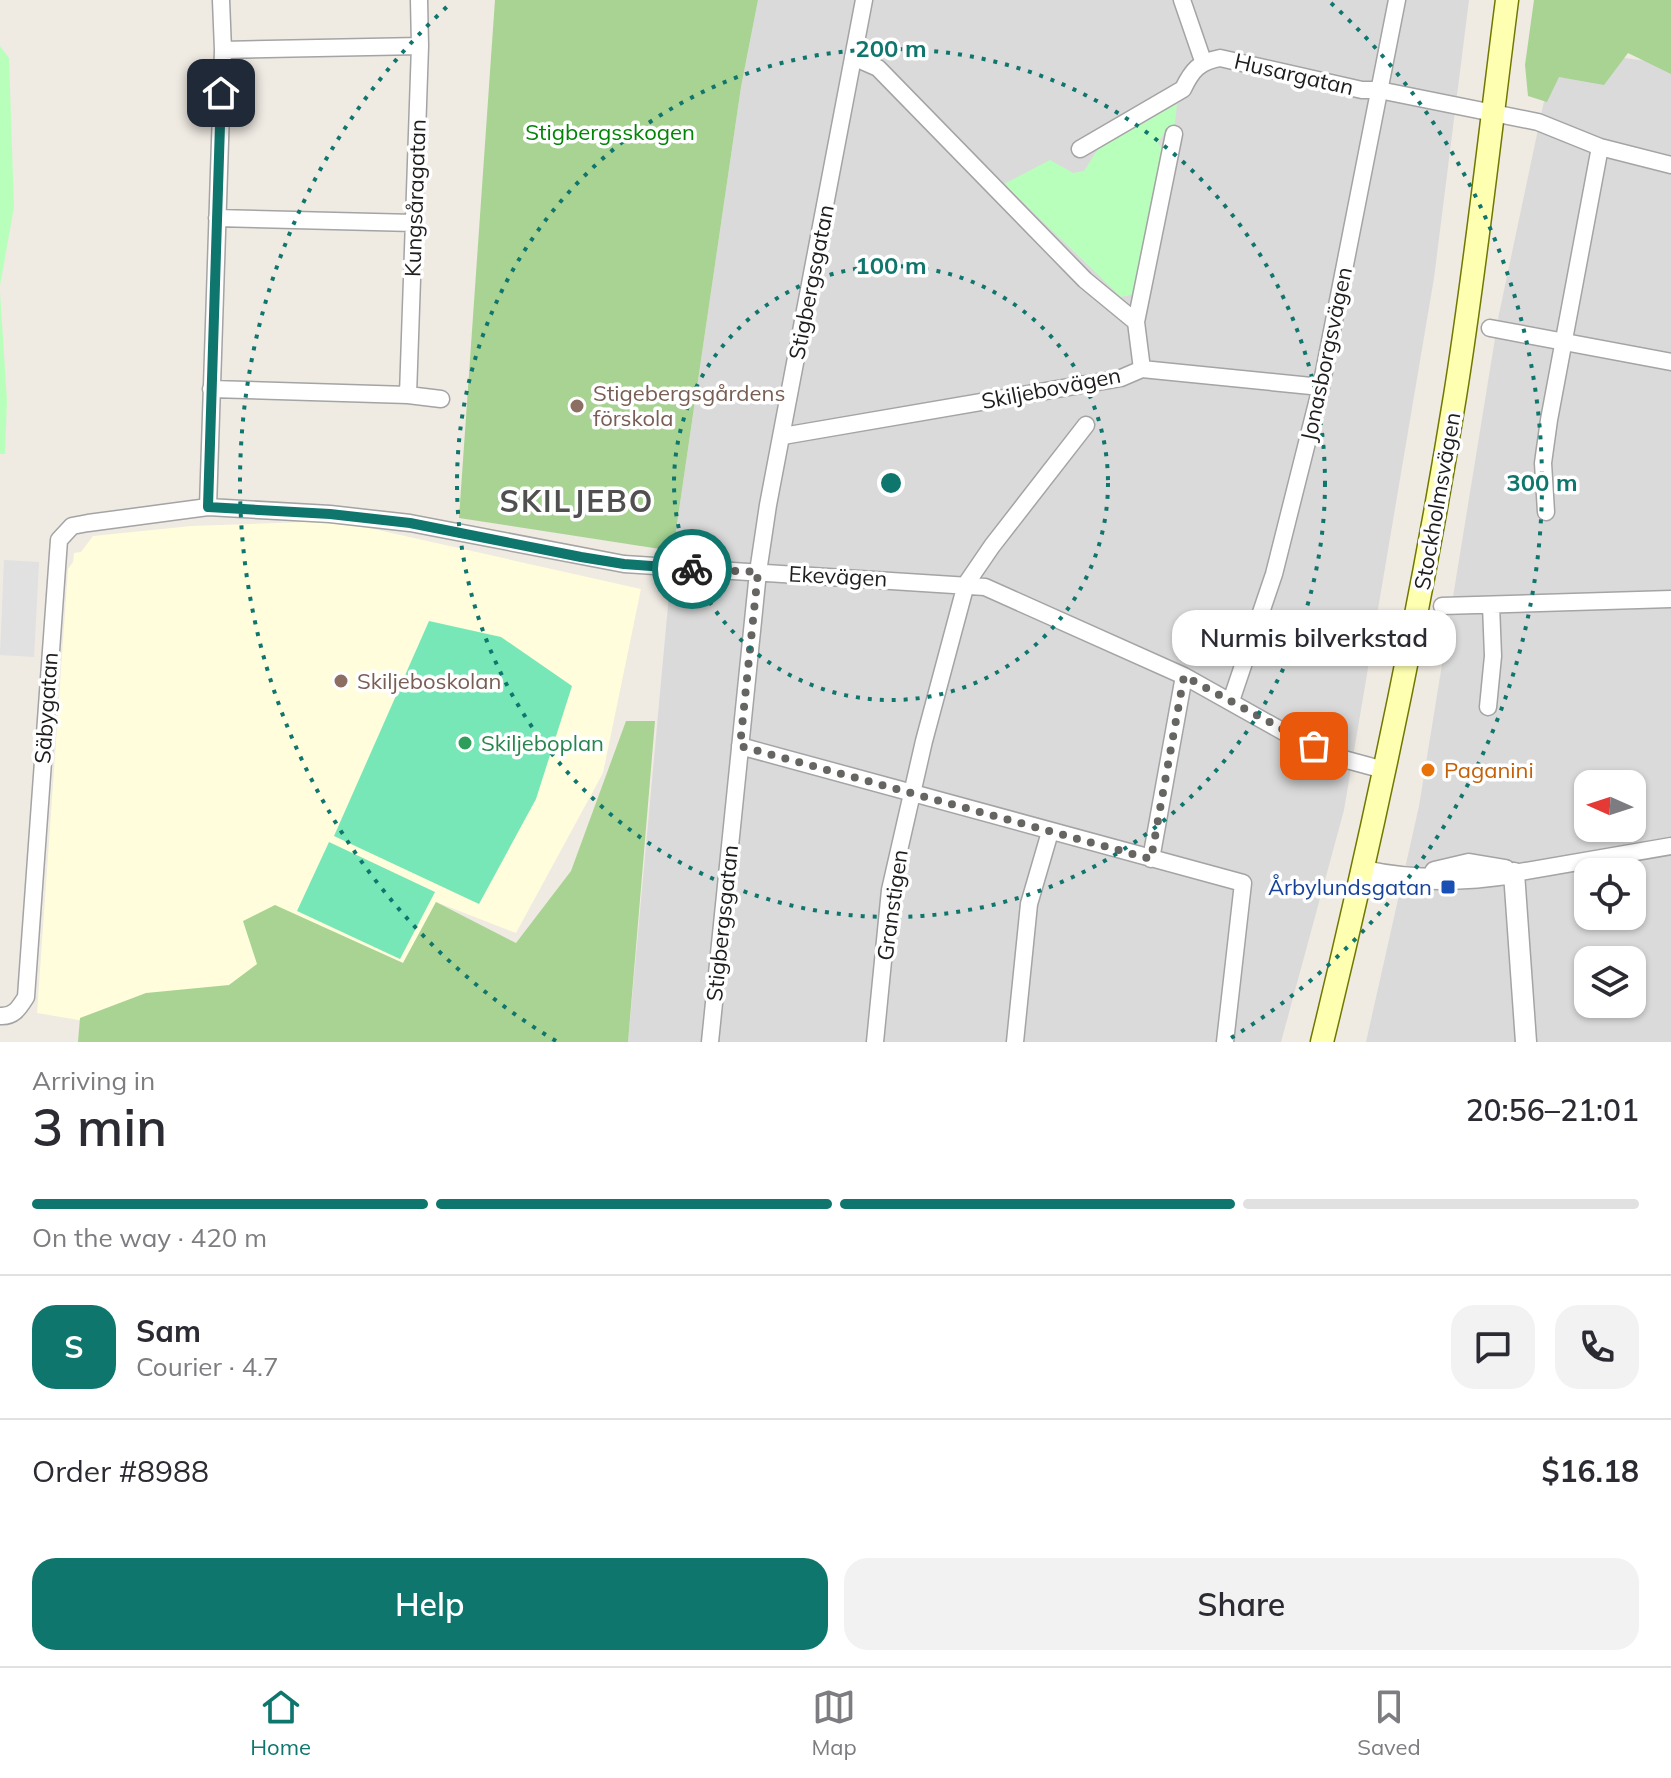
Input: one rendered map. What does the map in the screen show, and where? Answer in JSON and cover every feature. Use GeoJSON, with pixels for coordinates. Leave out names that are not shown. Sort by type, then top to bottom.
{"type":"FeatureCollection","features":[{"type":"Feature","properties":{"kind":"main road","name":"Stockholmsvägen"},"geometry":{"type":"LineString","coordinates":[[1322,1042],[1364,871],[1418,609],[1473,273],[1507,0]]}},
{"type":"Feature","properties":{"kind":"street"},"geometry":{"type":"LineString","coordinates":[[208,507],[223,50],[221,0]]}},
{"type":"Feature","properties":{"kind":"street","name":"Kungsåragatan"},"geometry":{"type":"LineString","coordinates":[[408,395],[419,0]]}},
{"type":"Feature","properties":{"kind":"street","name":"Stigbergsgatan"},"geometry":{"type":"LineString","coordinates":[[710,1042],[758,572],[864,0]]}},
{"type":"Feature","properties":{"kind":"street"},"geometry":{"type":"LineString","coordinates":[[1182,0],[1203,61]]}},
{"type":"Feature","properties":{"kind":"street","name":"Jonasborgsvägen"},"geometry":{"type":"LineString","coordinates":[[1231,701],[1274,574],[1321,387],[1397,0]]}},
{"type":"Feature","properties":{"kind":"street"},"geometry":{"type":"LineString","coordinates":[[223,50],[420,46]]}},
{"type":"Feature","properties":{"kind":"street"},"geometry":{"type":"LineString","coordinates":[[853,57],[878,68],[1085,280],[1136,322]]}},
{"type":"Feature","properties":{"kind":"street","name":"Husargatan"},"geometry":{"type":"LineString","coordinates":[[1080,149],[1183,89],[1190,73],[1203,61],[1220,58],[1362,90],[1379,90],[1538,122],[1600,147],[1671,165]]}},
{"type":"Feature","properties":{"kind":"street"},"geometry":{"type":"LineString","coordinates":[[1142,369],[1136,322],[1174,134]]}},
{"type":"Feature","properties":{"kind":"street"},"geometry":{"type":"LineString","coordinates":[[1546,512],[1543,463],[1562,342],[1600,147]]}},
{"type":"Feature","properties":{"kind":"street"},"geometry":{"type":"LineString","coordinates":[[217,218],[414,223]]}},
{"type":"Feature","properties":{"kind":"street"},"geometry":{"type":"LineString","coordinates":[[1490,328],[1671,362]]}},
{"type":"Feature","properties":{"kind":"street","name":"Skiljebovägen"},"geometry":{"type":"LineString","coordinates":[[783,436],[1121,378],[1142,369],[1321,387]]}},
{"type":"Feature","properties":{"kind":"street"},"geometry":{"type":"LineString","coordinates":[[211,389],[408,395],[441,399]]}},
{"type":"Feature","properties":{"kind":"street"},"geometry":{"type":"LineString","coordinates":[[966,584],[1086,425]]}},
{"type":"Feature","properties":{"kind":"street","name":"Ekevägen"},"geometry":{"type":"LineString","coordinates":[[208,507],[330,514],[410,523],[624,564],[985,587],[1184,676],[1291,736],[1336,757],[1384,770]]}},
{"type":"Feature","properties":{"kind":"street","name":"Säbygatan"},"geometry":{"type":"LineString","coordinates":[[0,1016],[17,1011],[26,997],[59,540],[72,526],[208,507]]}},
{"type":"Feature","properties":{"kind":"street","name":"Granstigen"},"geometry":{"type":"LineString","coordinates":[[875,1042],[890,890],[924,741],[966,584]]}},
{"type":"Feature","properties":{"kind":"street"},"geometry":{"type":"LineString","coordinates":[[1442,606],[1671,599]]}},
{"type":"Feature","properties":{"kind":"street"},"geometry":{"type":"LineString","coordinates":[[1488,707],[1493,656],[1491,605]]}},
{"type":"Feature","properties":{"kind":"street"},"geometry":{"type":"LineString","coordinates":[[1151,859],[1184,676]]}},
{"type":"Feature","properties":{"kind":"street"},"geometry":{"type":"LineString","coordinates":[[740,746],[1243,883],[1225,1042]]}},
{"type":"Feature","properties":{"kind":"street"},"geometry":{"type":"LineString","coordinates":[[1015,1042],[1029,904],[1050,832]]}},
{"type":"Feature","properties":{"kind":"street"},"geometry":{"type":"LineString","coordinates":[[1364,871],[1407,879],[1469,880],[1671,846]]}},
{"type":"Feature","properties":{"kind":"street"},"geometry":{"type":"LineString","coordinates":[[1514,873],[1526,1042]]}},
{"type":"Feature","properties":{"kind":"shaded area"},"geometry":{"type":"Polygon","coordinates":[[[758,0],[1469,0],[1434,278],[1344,810],[1281,1042],[628,1042],[673,551],[741,87],[758,0]]]}},
{"type":"Feature","properties":{"kind":"shaded area"},"geometry":{"type":"Polygon","coordinates":[[[1555,49],[1671,64],[1671,1042],[1366,1042],[1419,806],[1499,314],[1555,49]]]}},
{"type":"Feature","properties":{"kind":"shaded area","name":"Skiljeboskolan"},"geometry":{"type":"Polygon","coordinates":[[[338,521],[641,589],[603,773],[516,933],[436,902],[403,963],[287,911],[258,967],[229,985],[132,1029],[37,1013],[68,569],[74,553],[81,552],[93,536],[191,526],[338,521]]]}},
{"type":"Feature","properties":{"kind":"shaded area"},"geometry":{"type":"Polygon","coordinates":[[[4,560],[39,562],[34,657],[0,655],[4,560]]]}},
{"type":"Feature","properties":{"kind":"green space","name":"Stigbergsskogen"},"geometry":{"type":"Polygon","coordinates":[[[495,0],[758,0],[741,87],[673,551],[459,518],[495,0]]]}},
{"type":"Feature","properties":{"kind":"green space"},"geometry":{"type":"Polygon","coordinates":[[[1534,0],[1671,0],[1671,74],[1628,53],[1604,85],[1559,77],[1547,102],[1528,96],[1525,65],[1534,0]]]}},
{"type":"Feature","properties":{"kind":"green space"},"geometry":{"type":"Polygon","coordinates":[[[0,46],[9,58],[14,207],[0,286],[0,46]]]}},
{"type":"Feature","properties":{"kind":"green space"},"geometry":{"type":"Polygon","coordinates":[[[1177,104],[1174,130],[1166,130],[1158,143],[1167,156],[1136,294],[1121,297],[1004,184],[1050,160],[1073,173],[1084,171],[1098,149],[1177,104]]]}},
{"type":"Feature","properties":{"kind":"green space"},"geometry":{"type":"Polygon","coordinates":[[[0,292],[7,401],[5,454],[0,454],[0,292]]]}},
{"type":"Feature","properties":{"kind":"green space","name":"Skiljeboplan"},"geometry":{"type":"Polygon","coordinates":[[[429,621],[501,637],[572,686],[536,799],[479,904],[334,836],[429,621]]]}},
{"type":"Feature","properties":{"kind":"green space"},"geometry":{"type":"Polygon","coordinates":[[[626,721],[655,721],[628,1042],[78,1042],[80,1018],[146,993],[229,985],[257,964],[243,921],[275,905],[403,963],[436,902],[516,943],[571,871],[626,721]]]}},
{"type":"Feature","properties":{"kind":"green space"},"geometry":{"type":"Polygon","coordinates":[[[329,842],[435,892],[400,959],[297,911],[329,842]]]}},
{"type":"Feature","properties":{"kind":"way so far"},"geometry":{"type":"LineString","coordinates":[[692,569],[758,572],[740,746],[1151,859],[1184,676],[1314,746]]}},
{"type":"Feature","properties":{"kind":"place","name":"Stigebergsgårdens förskola"},"geometry":{"type":"Point","coordinates":[577,406]}},
{"type":"Feature","properties":{"kind":"place","name":"Skiljeboskolan"},"geometry":{"type":"Point","coordinates":[341,681]}},
{"type":"Feature","properties":{"kind":"place","name":"Skiljeboplan"},"geometry":{"type":"Point","coordinates":[465,743]}},
{"type":"Feature","properties":{"kind":"place","name":"Nurmis bilverkstad"},"geometry":{"type":"Point","coordinates":[1314,746]}},
{"type":"Feature","properties":{"kind":"place","name":"Paganini"},"geometry":{"type":"Point","coordinates":[1428,770]}},
{"type":"Feature","properties":{"kind":"place","name":"Årbylundsgatan"},"geometry":{"type":"Point","coordinates":[1448,887]}},
{"type":"Feature","properties":{"kind":"district","name":"SKILJEBO"},"geometry":{"type":"Point","coordinates":[577,502]}},
{"type":"Feature","properties":{"kind":"route"},"geometry":{"type":"LineString","coordinates":[[221,93],[208,507],[330,514],[410,523],[581,557],[692,569]]}}]}
